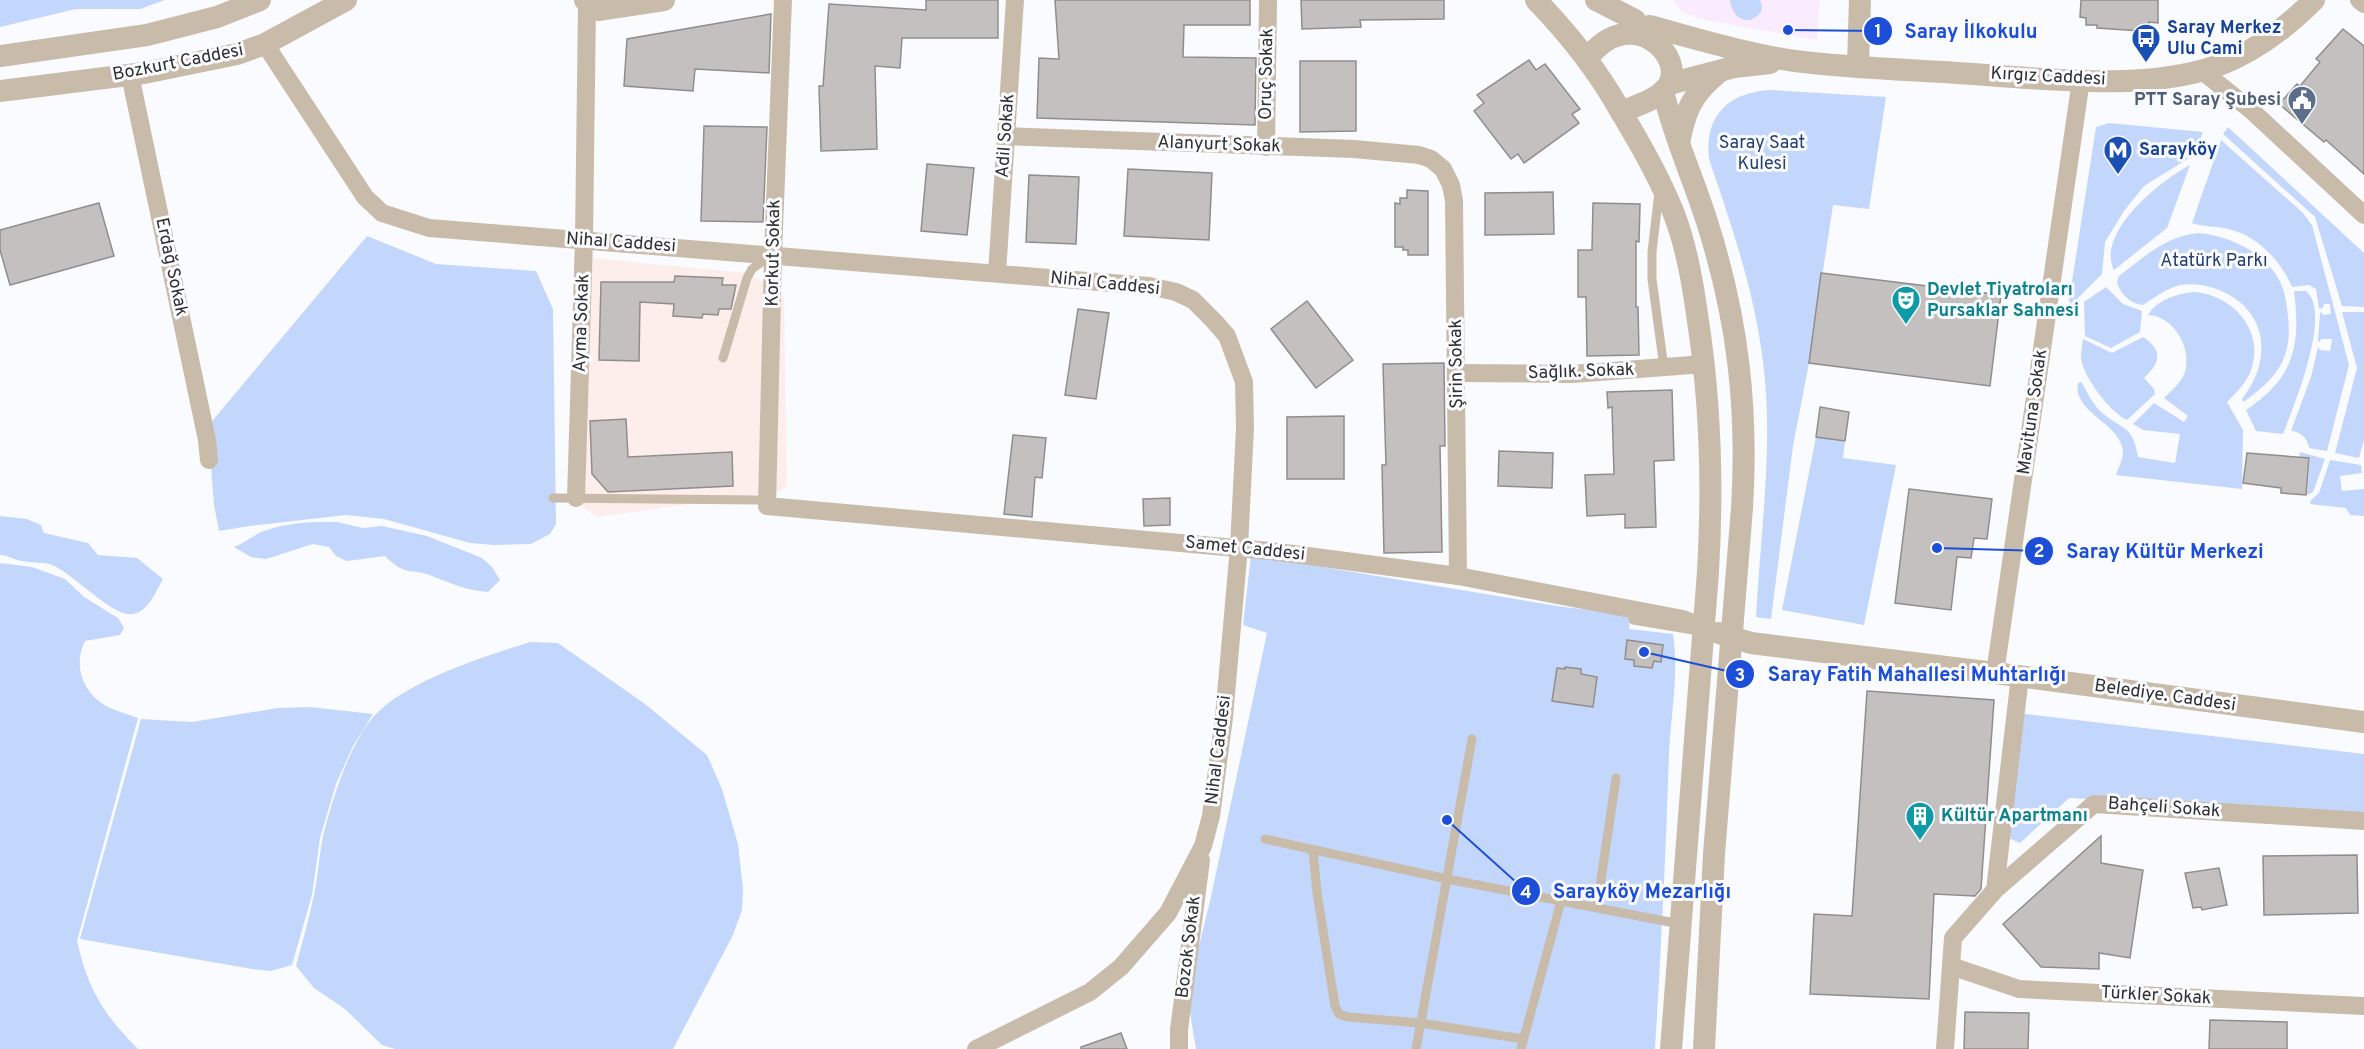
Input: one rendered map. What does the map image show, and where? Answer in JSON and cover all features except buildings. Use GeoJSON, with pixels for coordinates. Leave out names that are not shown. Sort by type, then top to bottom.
{"type":"FeatureCollection","features":[{"type":"Feature","properties":{"kind":"street","name":"Bozkurt Caddesi"},"geometry":{"type":"LineString","coordinates":[[0,91],[129,75],[237,54],[265,44],[346,0]]}},
{"type":"Feature","properties":{"kind":"street"},"geometry":{"type":"LineString","coordinates":[[587,1],[598,10],[664,0]]}},
{"type":"Feature","properties":{"kind":"street","name":"Korkut Sokak"},"geometry":{"type":"LineString","coordinates":[[763,503],[783,0]]}},
{"type":"Feature","properties":{"kind":"street","name":"Adil Sokak"},"geometry":{"type":"LineString","coordinates":[[996,273],[1015,0]]}},
{"type":"Feature","properties":{"kind":"street","name":"Oruç Sokak"},"geometry":{"type":"LineString","coordinates":[[1266,147],[1268,0]]}},
{"type":"Feature","properties":{"kind":"street"},"geometry":{"type":"LineString","coordinates":[[1536,0],[1565,30],[1605,83],[1622,112],[1660,184],[1682,238],[1691,276],[1705,364],[1710,422],[1714,854],[1704,1049]]}},
{"type":"Feature","properties":{"kind":"street"},"geometry":{"type":"LineString","coordinates":[[1596,0],[1642,23],[1660,37],[1668,51],[1671,71],[1666,87],[1679,143],[1708,224],[1723,280],[1741,374],[1745,457],[1713,632],[1680,924],[1671,1049]]}},
{"type":"Feature","properties":{"kind":"street"},"geometry":{"type":"LineString","coordinates":[[1858,65],[1860,0]]}},
{"type":"Feature","properties":{"kind":"street","name":"Kırgız Caddesi"},"geometry":{"type":"LineString","coordinates":[[1642,23],[1733,48],[1796,61],[2081,80],[2152,79],[2183,75],[2217,66],[2264,43],[2314,0]]}},
{"type":"Feature","properties":{"kind":"street"},"geometry":{"type":"LineString","coordinates":[[2359,0],[2364,4]]}},
{"type":"Feature","properties":{"kind":"street","name":"Bozkurt Caddesi"},"geometry":{"type":"LineString","coordinates":[[0,56],[147,35],[217,17],[254,1]]}},
{"type":"Feature","properties":{"kind":"street","name":"Ayma Sokak"},"geometry":{"type":"LineString","coordinates":[[576,498],[584,240],[587,1]]}},
{"type":"Feature","properties":{"kind":"street"},"geometry":{"type":"LineString","coordinates":[[1587,59],[1602,33],[1612,25],[1642,23]]}},
{"type":"Feature","properties":{"kind":"street","name":"Nihal Caddesi"},"geometry":{"type":"LineString","coordinates":[[265,44],[365,197],[382,213],[429,228],[1149,286],[1176,292],[1193,300],[1227,336],[1244,382],[1245,428],[1239,547],[1224,717],[1211,816],[1203,846],[1168,913],[1121,967],[1090,992],[976,1049]]}},
{"type":"Feature","properties":{"kind":"street","name":"Kırgız Caddesi"},"geometry":{"type":"LineString","coordinates":[[1666,87],[1721,70],[1796,61]]}},
{"type":"Feature","properties":{"kind":"street"},"geometry":{"type":"LineString","coordinates":[[1679,143],[1689,106],[1703,85],[1721,70]]}},
{"type":"Feature","properties":{"kind":"street"},"geometry":{"type":"LineString","coordinates":[[2201,70],[2252,111],[2364,216]]}},
{"type":"Feature","properties":{"kind":"street","name":"Erdağ Sokak"},"geometry":{"type":"LineString","coordinates":[[129,75],[207,440],[209,460]]}},
{"type":"Feature","properties":{"kind":"street","name":"Mavituna Sokak"},"geometry":{"type":"LineString","coordinates":[[1995,673],[2081,80]]}},
{"type":"Feature","properties":{"kind":"street"},"geometry":{"type":"LineString","coordinates":[[1622,112],[1666,87]]}},
{"type":"Feature","properties":{"kind":"street","name":"Alanyurt Sokak"},"geometry":{"type":"LineString","coordinates":[[1005,136],[1354,149],[1419,155],[1431,159]]}},
{"type":"Feature","properties":{"kind":"street","name":"Şirin Sokak"},"geometry":{"type":"LineString","coordinates":[[1431,159],[1443,169],[1451,185],[1454,201],[1458,576]]}},
{"type":"Feature","properties":{"kind":"street","name":"Sağlık. Sokak"},"geometry":{"type":"LineString","coordinates":[[1457,373],[1572,374],[1705,364]]}},
{"type":"Feature","properties":{"kind":"street","name":"Samet Caddesi"},"geometry":{"type":"LineString","coordinates":[[763,503],[1239,547],[1458,576],[1683,619],[1713,632]]}},
{"type":"Feature","properties":{"kind":"street","name":"Belediye. Caddesi"},"geometry":{"type":"LineString","coordinates":[[1713,632],[1751,643],[2364,722]]}},
{"type":"Feature","properties":{"kind":"street"},"geometry":{"type":"LineString","coordinates":[[1995,890],[2020,676]]}},
{"type":"Feature","properties":{"kind":"street","name":"Bahçeli Sokak"},"geometry":{"type":"LineString","coordinates":[[1945,1049],[1953,938],[1995,890],[2094,804],[2364,821]]}},
{"type":"Feature","properties":{"kind":"street","name":"Bozok Sokak"},"geometry":{"type":"LineString","coordinates":[[1179,1049],[1180,1019],[1203,846]]}},
{"type":"Feature","properties":{"kind":"street","name":"Türkler Sokak"},"geometry":{"type":"LineString","coordinates":[[1952,966],[2019,989],[2364,1006]]}},
{"type":"Feature","properties":{"kind":"lane"},"geometry":{"type":"LineString","coordinates":[[1660,184],[1652,252],[1652,279],[1664,368]]}},
{"type":"Feature","properties":{"kind":"lane"},"geometry":{"type":"LineString","coordinates":[[723,358],[747,278],[759,262],[773,254]]}},
{"type":"Feature","properties":{"kind":"lane"},"geometry":{"type":"LineString","coordinates":[[553,498],[763,503]]}},
{"type":"Feature","properties":{"kind":"lane"},"geometry":{"type":"LineString","coordinates":[[1632,621],[1713,632]]}},
{"type":"Feature","properties":{"kind":"lane"},"geometry":{"type":"LineString","coordinates":[[1416,1049],[1472,739]]}},
{"type":"Feature","properties":{"kind":"lane"},"geometry":{"type":"LineString","coordinates":[[1597,908],[1616,778]]}},
{"type":"Feature","properties":{"kind":"lane"},"geometry":{"type":"LineString","coordinates":[[1265,838],[1313,851],[1447,879],[1680,924]]}},
{"type":"Feature","properties":{"kind":"lane"},"geometry":{"type":"LineString","coordinates":[[1313,851],[1335,1006],[1339,1014],[1348,1017],[1420,1023],[1522,1044],[1561,901]]}},
{"type":"Feature","properties":{"kind":"shaded area"},"geometry":{"type":"Polygon","coordinates":[[[1673,0],[1820,0],[1817,40],[1700,19],[1682,12],[1673,0]]]}},
{"type":"Feature","properties":{"kind":"shaded area"},"geometry":{"type":"Polygon","coordinates":[[[581,257],[747,273],[781,291],[784,300],[787,487],[780,491],[597,517],[585,509],[575,492],[581,257]]]}},
{"type":"Feature","properties":{"kind":"green space"},"geometry":{"type":"Polygon","coordinates":[[[0,0],[165,0],[140,9],[76,9],[0,27],[0,0]]]}},
{"type":"Feature","properties":{"kind":"green space"},"geometry":{"type":"Polygon","coordinates":[[[1730,0],[1760,0],[1761,12],[1751,19],[1741,19],[1734,12],[1730,0]]]}},
{"type":"Feature","properties":{"kind":"green space","name":"Saray Saat Kulesi"},"geometry":{"type":"Polygon","coordinates":[[[1771,90],[1886,97],[1869,209],[1833,205],[1809,363],[1793,446],[1771,619],[1756,617],[1767,439],[1762,351],[1751,295],[1709,159],[1709,143],[1715,118],[1722,109],[1743,95],[1771,90]]]}},
{"type":"Feature","properties":{"kind":"green space"},"geometry":{"type":"Polygon","coordinates":[[[2109,123],[2203,132],[2194,155],[2144,186],[2124,211],[2105,242],[2102,274],[2072,304],[2069,301],[2096,127],[2109,123]]]}},
{"type":"Feature","properties":{"kind":"green space"},"geometry":{"type":"Polygon","coordinates":[[[2228,127],[2364,253],[2364,307],[2342,306],[2315,217],[2223,134],[2228,127]]]}},
{"type":"Feature","properties":{"kind":"green space"},"geometry":{"type":"Polygon","coordinates":[[[2221,140],[2303,213],[2312,225],[2349,365],[2327,451],[2309,448],[2303,436],[2291,431],[2311,377],[2318,347],[2320,350],[2330,351],[2332,339],[2318,341],[2320,313],[2331,314],[2330,304],[2324,304],[2323,308],[2319,309],[2316,289],[2309,285],[2292,287],[2275,259],[2249,237],[2228,229],[2192,223],[2221,140]]]}},
{"type":"Feature","properties":{"kind":"green space"},"geometry":{"type":"Polygon","coordinates":[[[2190,165],[2167,228],[2114,270],[2111,255],[2114,240],[2122,224],[2148,195],[2190,165]]]}},
{"type":"Feature","properties":{"kind":"green space","name":"Atatürk Parkı"},"geometry":{"type":"Polygon","coordinates":[[[2199,233],[2224,238],[2249,250],[2270,267],[2278,277],[2284,292],[2289,330],[2285,354],[2272,377],[2244,402],[2242,399],[2252,385],[2261,354],[2261,339],[2257,324],[2249,311],[2237,300],[2221,291],[2201,285],[2185,284],[2170,288],[2143,305],[2127,298],[2117,282],[2119,276],[2156,248],[2176,238],[2199,233]]]}},
{"type":"Feature","properties":{"kind":"green space"},"geometry":{"type":"Polygon","coordinates":[[[367,236],[436,264],[536,271],[553,309],[556,524],[550,534],[531,544],[470,543],[384,519],[346,515],[219,531],[214,505],[208,426],[367,236]]]}},
{"type":"Feature","properties":{"kind":"green space"},"geometry":{"type":"Polygon","coordinates":[[[2106,287],[2123,304],[2142,311],[2140,332],[2111,348],[2085,336],[2084,302],[2106,287]]]}},
{"type":"Feature","properties":{"kind":"green space"},"geometry":{"type":"Polygon","coordinates":[[[2294,291],[2306,291],[2313,302],[2315,319],[2308,361],[2283,434],[2256,431],[2246,410],[2275,386],[2291,359],[2296,328],[2294,291]]]}},
{"type":"Feature","properties":{"kind":"green space"},"geometry":{"type":"Polygon","coordinates":[[[2193,292],[2208,294],[2233,308],[2243,318],[2254,343],[2254,358],[2250,373],[2243,385],[2227,402],[2243,430],[2242,489],[2116,475],[2123,455],[2121,442],[2107,425],[2089,410],[2078,393],[2078,383],[2081,382],[2100,411],[2129,433],[2136,446],[2138,457],[2175,463],[2180,434],[2143,430],[2133,424],[2154,403],[2184,422],[2188,416],[2164,398],[2179,383],[2185,372],[2186,353],[2183,344],[2179,335],[2166,321],[2148,315],[2156,305],[2180,294],[2193,292]]]}},
{"type":"Feature","properties":{"kind":"green space"},"geometry":{"type":"Polygon","coordinates":[[[2342,312],[2364,312],[2364,440],[2359,458],[2335,453],[2357,368],[2342,312]]]}},
{"type":"Feature","properties":{"kind":"green space"},"geometry":{"type":"Polygon","coordinates":[[[2143,337],[2157,351],[2154,367],[2144,378],[2154,389],[2155,394],[2127,420],[2107,403],[2089,378],[2081,360],[2083,339],[2112,353],[2143,337]]]}},
{"type":"Feature","properties":{"kind":"green space"},"geometry":{"type":"Polygon","coordinates":[[[1816,437],[1845,441],[1843,458],[1896,465],[1864,625],[1782,610],[1816,437]]]}},
{"type":"Feature","properties":{"kind":"green space"},"geometry":{"type":"Polygon","coordinates":[[[2300,452],[2325,459],[2313,492],[2307,495],[2310,458],[2299,457],[2300,452]]]}},
{"type":"Feature","properties":{"kind":"green space"},"geometry":{"type":"Polygon","coordinates":[[[2330,460],[2361,465],[2362,473],[2340,476],[2342,491],[2364,489],[2364,516],[2350,515],[2346,508],[2310,504],[2319,493],[2330,460]]]}},
{"type":"Feature","properties":{"kind":"green space"},"geometry":{"type":"Polygon","coordinates":[[[0,516],[27,519],[41,525],[44,533],[88,543],[98,555],[137,558],[163,579],[143,609],[133,614],[124,613],[104,602],[50,564],[22,561],[0,555],[0,516]]]}},
{"type":"Feature","properties":{"kind":"green space"},"geometry":{"type":"Polygon","coordinates":[[[313,522],[337,522],[363,528],[382,526],[427,536],[482,558],[492,567],[500,580],[488,592],[459,586],[425,573],[404,570],[385,556],[347,561],[336,556],[329,547],[313,544],[266,559],[251,557],[234,547],[270,529],[313,522]]]}},
{"type":"Feature","properties":{"kind":"green space"},"geometry":{"type":"Polygon","coordinates":[[[1251,555],[1557,606],[1630,615],[1629,629],[1673,634],[1675,679],[1669,753],[1655,1049],[1196,1049],[1187,994],[1211,897],[1267,633],[1243,625],[1251,555]]]}},
{"type":"Feature","properties":{"kind":"green space"},"geometry":{"type":"Polygon","coordinates":[[[0,563],[32,567],[65,579],[84,597],[118,618],[124,628],[120,635],[85,641],[81,650],[82,677],[91,693],[106,706],[138,718],[77,941],[86,973],[98,1000],[115,1024],[138,1049],[0,1049],[0,563]]]}},
{"type":"Feature","properties":{"kind":"green space"},"geometry":{"type":"Polygon","coordinates":[[[531,642],[558,643],[645,704],[707,755],[722,789],[738,844],[743,889],[742,910],[733,935],[673,1049],[395,1049],[382,1045],[345,1009],[314,988],[296,966],[312,904],[323,836],[331,806],[350,756],[366,726],[389,703],[426,680],[492,654],[531,642]]]}},
{"type":"Feature","properties":{"kind":"green space"},"geometry":{"type":"Polygon","coordinates":[[[310,707],[373,714],[353,746],[336,784],[320,838],[312,895],[292,965],[271,971],[252,969],[80,939],[141,719],[192,722],[278,708],[310,707]]]}},
{"type":"Feature","properties":{"kind":"green space"},"geometry":{"type":"Polygon","coordinates":[[[2026,714],[2364,754],[2364,813],[2069,798],[2020,843],[2002,835],[2013,717],[2026,714]]]}},
{"type":"Feature","properties":{"kind":"place","name":"Saray İlkokulu"},"geometry":{"type":"Point","coordinates":[1788,30]}},
{"type":"Feature","properties":{"kind":"place","name":"Saray Merkez Ulu Cami"},"geometry":{"type":"Point","coordinates":[2146,64]}},
{"type":"Feature","properties":{"kind":"place","name":"PTT Saray Şubesi"},"geometry":{"type":"Point","coordinates":[2302,126]}},
{"type":"Feature","properties":{"kind":"place","name":"Sarayköy"},"geometry":{"type":"Point","coordinates":[2118,176]}},
{"type":"Feature","properties":{"kind":"place","name":"Devlet Tiyatroları Pursaklar Sahnesi"},"geometry":{"type":"Point","coordinates":[1906,326]}},
{"type":"Feature","properties":{"kind":"place","name":"Saray Kültür Merkezi"},"geometry":{"type":"Point","coordinates":[1937,548]}},
{"type":"Feature","properties":{"kind":"place","name":"Saray Fatih Mahallesi Muhtarlığı"},"geometry":{"type":"Point","coordinates":[1644,652]}},
{"type":"Feature","properties":{"kind":"place","name":"Sarayköy Mezarlığı"},"geometry":{"type":"Point","coordinates":[1447,820]}},
{"type":"Feature","properties":{"kind":"place","name":"Kültür Apartmanı"},"geometry":{"type":"Point","coordinates":[1920,842]}}]}
